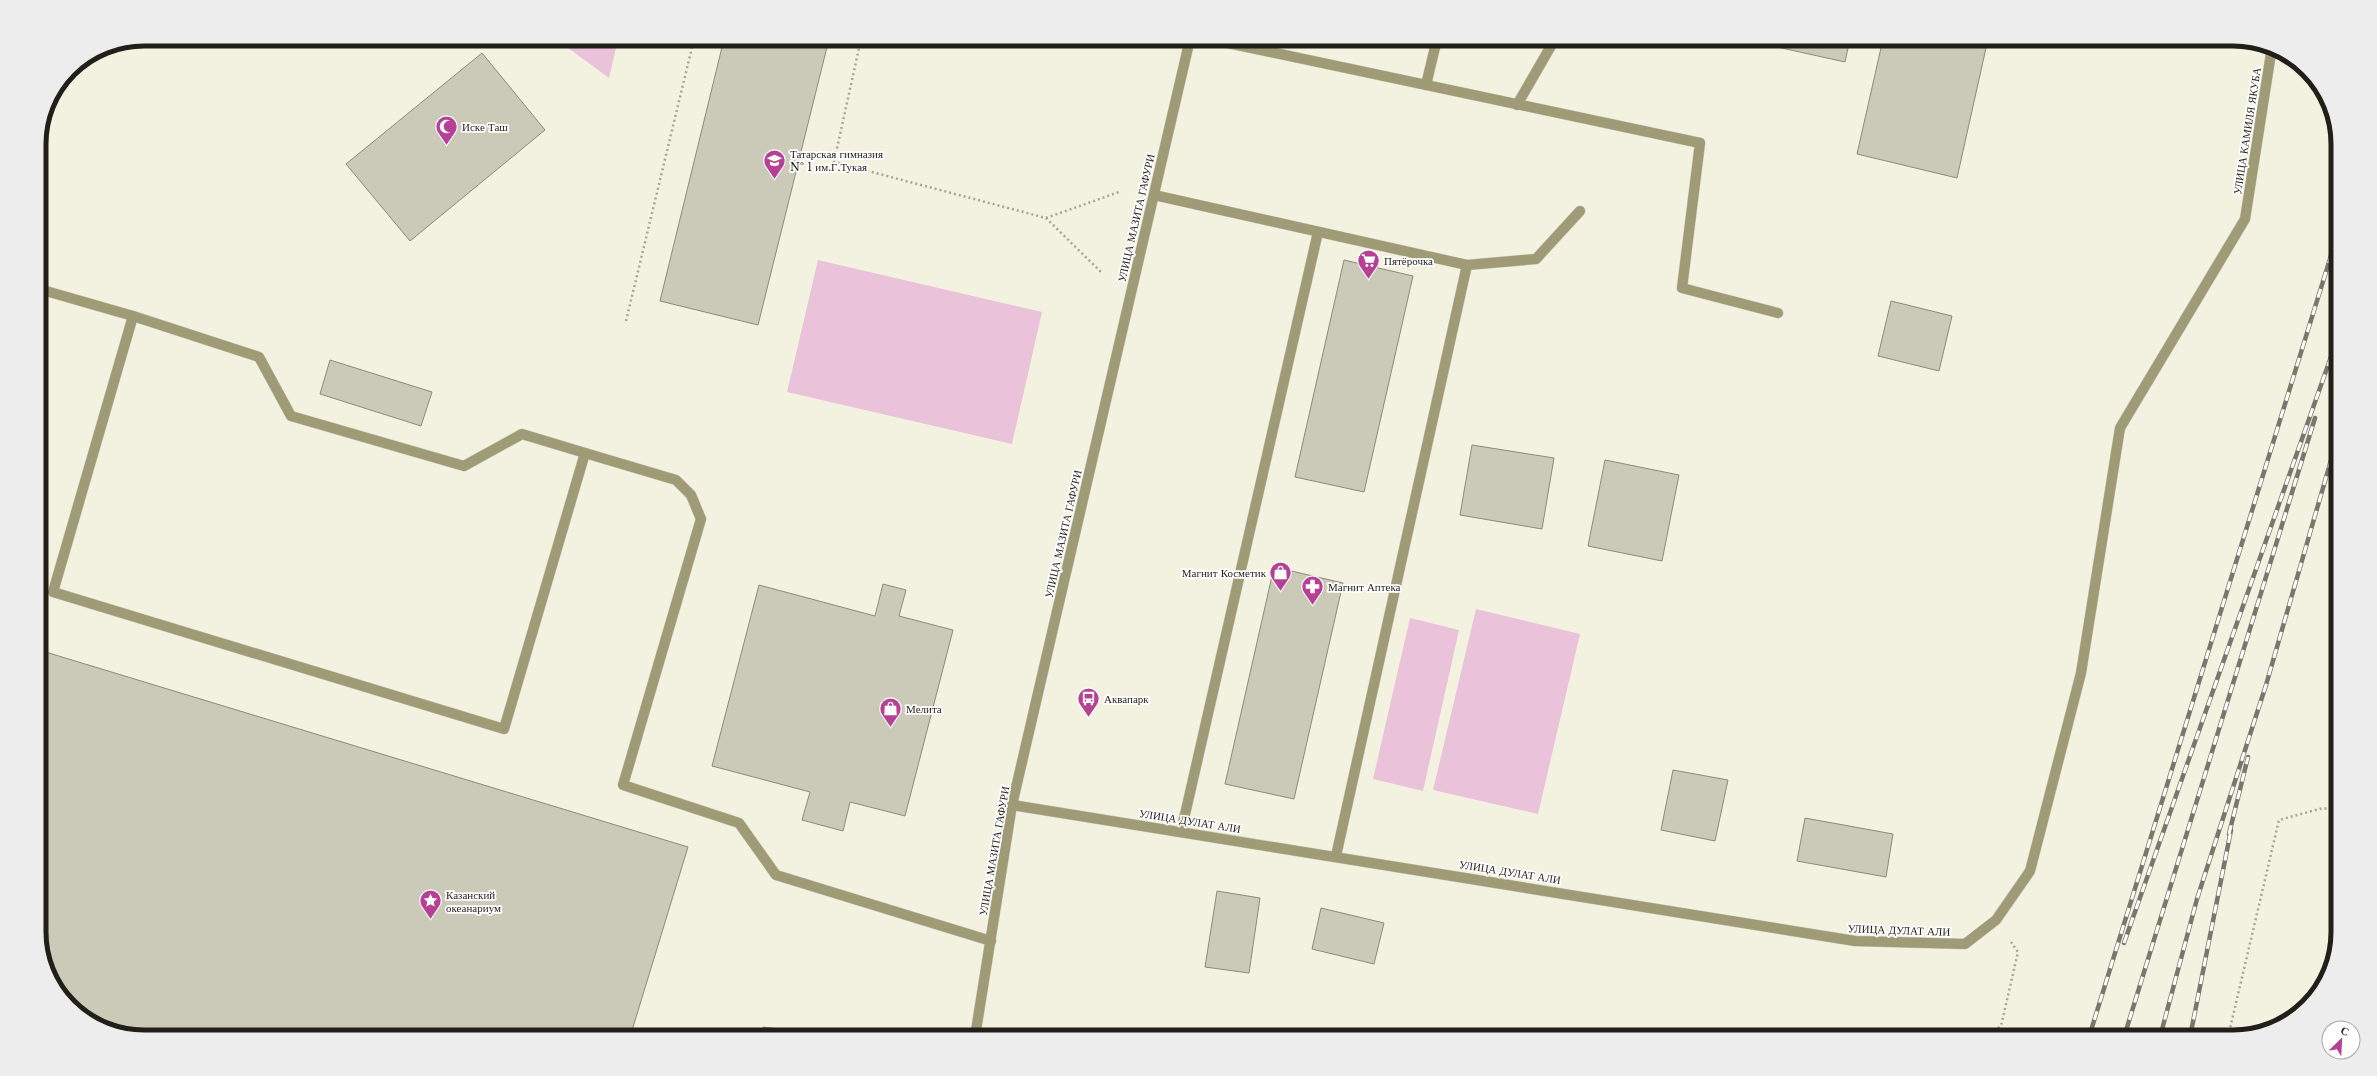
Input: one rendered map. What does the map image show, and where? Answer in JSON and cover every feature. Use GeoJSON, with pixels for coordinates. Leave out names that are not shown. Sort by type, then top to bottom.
{"type":"FeatureCollection","features":[{"type":"Feature","properties":{"kind":"street","name":"УЛИЦА МАЗИТА ГАФУРИ"},"geometry":{"type":"LineString","coordinates":[[976,1030],[1012,805],[1188,46]]}},
{"type":"Feature","properties":{"kind":"street"},"geometry":{"type":"LineString","coordinates":[[1242,46],[1700,143],[1682,288],[1778,313]]}},
{"type":"Feature","properties":{"kind":"street"},"geometry":{"type":"LineString","coordinates":[[1426,85],[1435,46]]}},
{"type":"Feature","properties":{"kind":"street"},"geometry":{"type":"LineString","coordinates":[[1517,105],[1551,46]]}},
{"type":"Feature","properties":{"kind":"street","name":"УЛИЦА КАМИЛЯ ЯКУБА"},"geometry":{"type":"LineString","coordinates":[[2244,219],[2271,53]]}},
{"type":"Feature","properties":{"kind":"street"},"geometry":{"type":"LineString","coordinates":[[1154,195],[1467,265],[1536,259],[1580,211]]}},
{"type":"Feature","properties":{"kind":"street","name":"УЛИЦА ДУЛАТ АЛИ"},"geometry":{"type":"LineString","coordinates":[[1012,805],[1336,856],[1855,941],[1965,944],[1996,920],[2030,871],[2081,673],[2120,428],[2244,219]]}},
{"type":"Feature","properties":{"kind":"street"},"geometry":{"type":"LineString","coordinates":[[1181,832],[1318,232]]}},
{"type":"Feature","properties":{"kind":"street"},"geometry":{"type":"LineString","coordinates":[[1336,856],[1467,265]]}},
{"type":"Feature","properties":{"kind":"street"},"geometry":{"type":"LineString","coordinates":[[46,291],[134,316],[259,357],[291,416],[464,466],[522,434],[676,480],[692,495],[701,519],[623,785],[739,823],[776,875],[991,941]]}},
{"type":"Feature","properties":{"kind":"street"},"geometry":{"type":"LineString","coordinates":[[134,316],[53,592],[489,725],[504,729],[585,453]]}},
{"type":"Feature","properties":{"kind":"path"},"geometry":{"type":"LineString","coordinates":[[626,321],[692,46]]}},
{"type":"Feature","properties":{"kind":"path"},"geometry":{"type":"LineString","coordinates":[[859,46],[834,162],[1046,218],[1101,272]]}},
{"type":"Feature","properties":{"kind":"path"},"geometry":{"type":"LineString","coordinates":[[1046,218],[1119,192]]}},
{"type":"Feature","properties":{"kind":"path"},"geometry":{"type":"LineString","coordinates":[[2230,1030],[2279,820],[2323,808],[2331,810]]}},
{"type":"Feature","properties":{"kind":"path"},"geometry":{"type":"LineString","coordinates":[[1996,920],[2018,952],[2001,1026],[1996,1030]]}},
{"type":"Feature","properties":{"kind":"shaded area"},"geometry":{"type":"Polygon","coordinates":[[[566,46],[616,46],[609,78],[566,46]]]}},
{"type":"Feature","properties":{"kind":"shaded area"},"geometry":{"type":"Polygon","coordinates":[[[818,260],[1042,312],[1012,444],[787,392],[818,260]]]}},
{"type":"Feature","properties":{"kind":"shaded area"},"geometry":{"type":"Polygon","coordinates":[[[1476,609],[1580,634],[1538,814],[1433,790],[1476,609]]]}},
{"type":"Feature","properties":{"kind":"shaded area"},"geometry":{"type":"Polygon","coordinates":[[[1410,618],[1459,630],[1423,791],[1373,779],[1410,618]]]}},
{"type":"Feature","properties":{"kind":"building"},"geometry":{"type":"Polygon","coordinates":[[[722,46],[827,46],[758,325],[660,301],[722,46]]]}},
{"type":"Feature","properties":{"kind":"building"},"geometry":{"type":"Polygon","coordinates":[[[1773,46],[1848,46],[1845,62],[1773,46]]]}},
{"type":"Feature","properties":{"kind":"building"},"geometry":{"type":"Polygon","coordinates":[[[1881,46],[1986,46],[1957,178],[1857,154],[1881,46]]]}},
{"type":"Feature","properties":{"kind":"building","name":"Иске Таш"},"geometry":{"type":"Polygon","coordinates":[[[482,53],[545,130],[410,241],[346,164],[482,53]]]}},
{"type":"Feature","properties":{"kind":"building"},"geometry":{"type":"Polygon","coordinates":[[[1344,260],[1413,276],[1364,492],[1295,477],[1344,260]]]}},
{"type":"Feature","properties":{"kind":"building"},"geometry":{"type":"Polygon","coordinates":[[[1891,301],[1952,316],[1939,371],[1878,356],[1891,301]]]}},
{"type":"Feature","properties":{"kind":"building"},"geometry":{"type":"Polygon","coordinates":[[[330,360],[432,392],[421,426],[320,394],[330,360]]]}},
{"type":"Feature","properties":{"kind":"building"},"geometry":{"type":"Polygon","coordinates":[[[1472,445],[1554,458],[1542,529],[1460,515],[1472,445]]]}},
{"type":"Feature","properties":{"kind":"building"},"geometry":{"type":"Polygon","coordinates":[[[1605,460],[1679,475],[1662,561],[1588,546],[1605,460]]]}},
{"type":"Feature","properties":{"kind":"building"},"geometry":{"type":"Polygon","coordinates":[[[1274,567],[1343,583],[1294,799],[1225,784],[1274,567]]]}},
{"type":"Feature","properties":{"kind":"building"},"geometry":{"type":"Polygon","coordinates":[[[883,584],[906,590],[899,616],[953,630],[905,816],[850,802],[843,831],[802,820],[810,792],[712,766],[759,585],[875,616],[883,584]]]}},
{"type":"Feature","properties":{"kind":"building"},"geometry":{"type":"Polygon","coordinates":[[[46,652],[688,847],[632,1030],[144,1030],[119,1027],[95,1017],[84,1010],[70,996],[56,975],[48,951],[46,938],[46,652]]]}},
{"type":"Feature","properties":{"kind":"building"},"geometry":{"type":"Polygon","coordinates":[[[1673,770],[1728,780],[1715,841],[1661,830],[1673,770]]]}},
{"type":"Feature","properties":{"kind":"building"},"geometry":{"type":"Polygon","coordinates":[[[1805,818],[1893,834],[1886,877],[1797,861],[1805,818]]]}},
{"type":"Feature","properties":{"kind":"building"},"geometry":{"type":"Polygon","coordinates":[[[2330,864],[2331,864],[2331,886],[2330,864]]]}},
{"type":"Feature","properties":{"kind":"building"},"geometry":{"type":"Polygon","coordinates":[[[1217,891],[1260,898],[1249,973],[1205,967],[1217,891]]]}},
{"type":"Feature","properties":{"kind":"building"},"geometry":{"type":"Polygon","coordinates":[[[1321,908],[1384,923],[1374,964],[1312,949],[1321,908]]]}},
{"type":"Feature","properties":{"kind":"building"},"geometry":{"type":"Polygon","coordinates":[[[763,1027],[788,1030],[763,1030],[763,1027]]]}},
{"type":"Feature","properties":{"kind":"railway"},"geometry":{"type":"LineString","coordinates":[[2091,1030],[2331,256]]}},
{"type":"Feature","properties":{"kind":"railway"},"geometry":{"type":"LineString","coordinates":[[2124,943],[2331,357]]}},
{"type":"Feature","properties":{"kind":"railway"},"geometry":{"type":"LineString","coordinates":[[2126,1030],[2315,418]]}},
{"type":"Feature","properties":{"kind":"railway"},"geometry":{"type":"LineString","coordinates":[[2162,1030],[2197,899],[2266,685],[2331,460]]}},
{"type":"Feature","properties":{"kind":"railway"},"geometry":{"type":"LineString","coordinates":[[2229,834],[2248,757]]}},
{"type":"Feature","properties":{"kind":"railway"},"geometry":{"type":"LineString","coordinates":[[2191,1030],[2231,830]]}},
{"type":"Feature","properties":{"kind":"place","name":"Иске Таш"},"geometry":{"type":"Point","coordinates":[446,146]}},
{"type":"Feature","properties":{"kind":"place","name":"Татарская гимназия № 1 им.Г.Тукая"},"geometry":{"type":"Point","coordinates":[774,180]}},
{"type":"Feature","properties":{"kind":"place","name":"Пятёрочка"},"geometry":{"type":"Point","coordinates":[1369,280]}},
{"type":"Feature","properties":{"kind":"place","name":"Магнит Косметик"},"geometry":{"type":"Point","coordinates":[1281,592]}},
{"type":"Feature","properties":{"kind":"place","name":"Магнит Аптека"},"geometry":{"type":"Point","coordinates":[1313,606]}},
{"type":"Feature","properties":{"kind":"place","name":"Аквапарк"},"geometry":{"type":"Point","coordinates":[1088,718]}},
{"type":"Feature","properties":{"kind":"place","name":"Мелита"},"geometry":{"type":"Point","coordinates":[890,728]}},
{"type":"Feature","properties":{"kind":"place","name":"Казанский океанариум"},"geometry":{"type":"Point","coordinates":[431,920]}}]}
